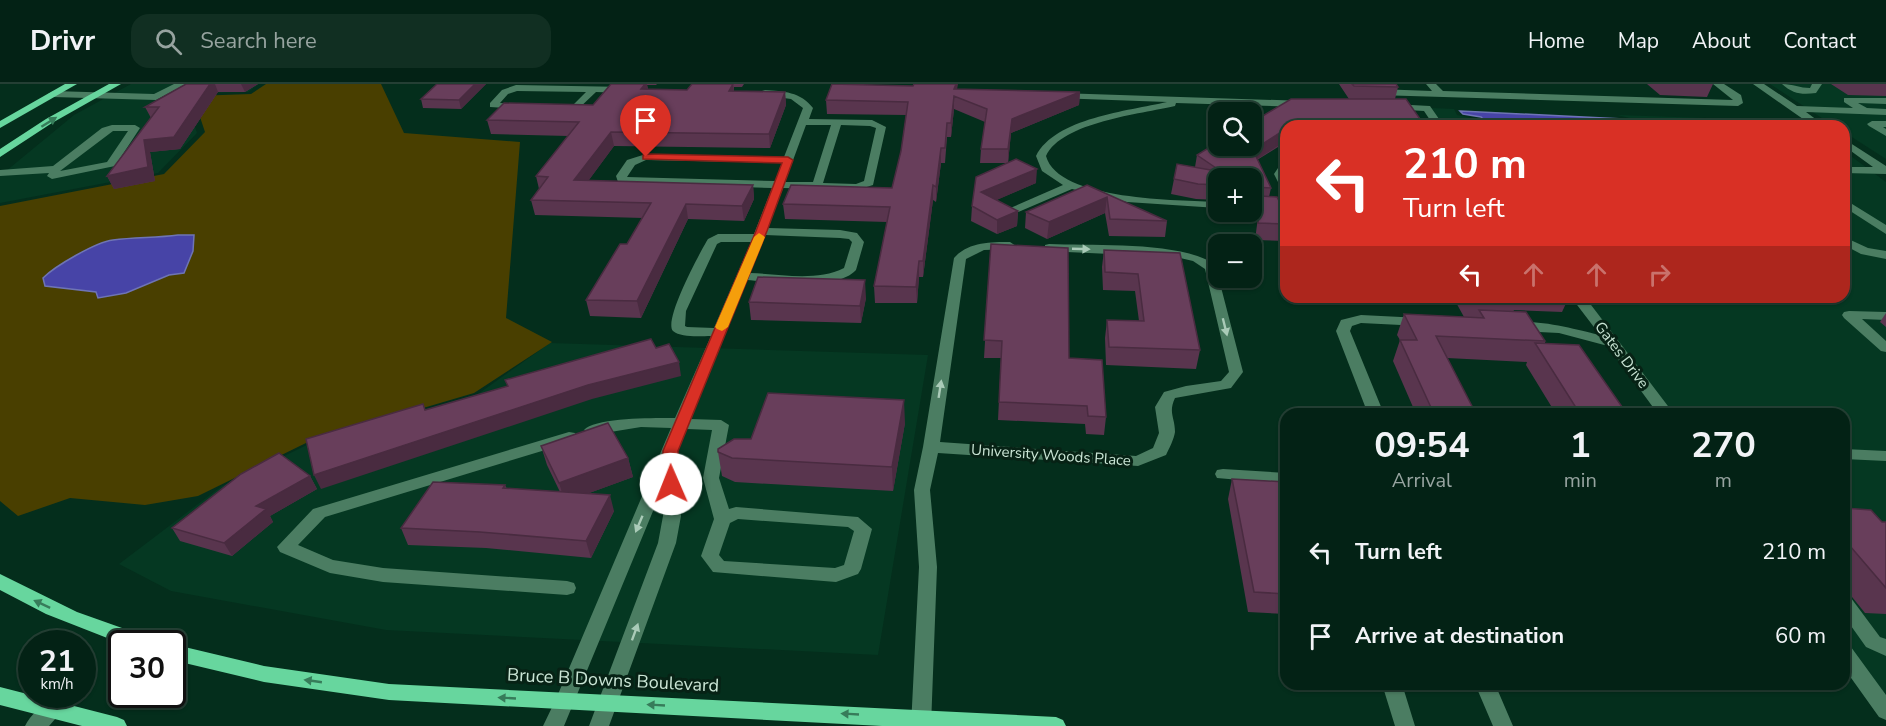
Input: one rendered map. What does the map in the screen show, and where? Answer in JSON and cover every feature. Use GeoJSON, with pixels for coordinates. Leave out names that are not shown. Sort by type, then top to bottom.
{"type":"FeatureCollection","features":[{"type":"Feature","properties":{"kind":"main road"},"geometry":{"type":"LineString","coordinates":[[0,125],[72,84]]}},
{"type":"Feature","properties":{"kind":"main road"},"geometry":{"type":"LineString","coordinates":[[0,154],[49,121],[116,84]]}},
{"type":"Feature","properties":{"kind":"main road"},"geometry":{"type":"LineString","coordinates":[[0,581],[25,596],[85,625],[108,632]]}},
{"type":"Feature","properties":{"kind":"main road","name":"Bruce B Downs Boulevard"},"geometry":{"type":"LineString","coordinates":[[186,655],[264,674],[390,692],[609,702],[922,722],[1056,726]]}},
{"type":"Feature","properties":{"kind":"main road"},"geometry":{"type":"LineString","coordinates":[[0,696],[117,726]]}},
{"type":"Feature","properties":{"kind":"street"},"geometry":{"type":"LineString","coordinates":[[53,94],[156,97],[181,84]]}},
{"type":"Feature","properties":{"kind":"street"},"geometry":{"type":"LineString","coordinates":[[1431,84],[1440,94]]}},
{"type":"Feature","properties":{"kind":"street"},"geometry":{"type":"LineString","coordinates":[[1468,84],[1478,95]]}},
{"type":"Feature","properties":{"kind":"street"},"geometry":{"type":"LineString","coordinates":[[1364,92],[1738,103],[1738,97],[1718,84]]}},
{"type":"Feature","properties":{"kind":"street"},"geometry":{"type":"LineString","coordinates":[[1758,84],[1811,120]]}},
{"type":"Feature","properties":{"kind":"street"},"geometry":{"type":"LineString","coordinates":[[1787,84],[1797,91],[1813,91],[1817,84]]}},
{"type":"Feature","properties":{"kind":"street"},"geometry":{"type":"LineString","coordinates":[[533,107],[493,105],[505,92],[516,88],[638,91]]}},
{"type":"Feature","properties":{"kind":"street"},"geometry":{"type":"LineString","coordinates":[[555,107],[576,108],[593,90]]}},
{"type":"Feature","properties":{"kind":"street"},"geometry":{"type":"LineString","coordinates":[[553,726],[566,700],[720,332],[808,108],[804,102],[794,96],[753,93]]}},
{"type":"Feature","properties":{"kind":"street"},"geometry":{"type":"LineString","coordinates":[[1048,95],[1321,104]]}},
{"type":"Feature","properties":{"kind":"street"},"geometry":{"type":"LineString","coordinates":[[1190,99],[1083,126],[1060,135],[1047,145],[1041,156],[1045,168],[1071,186],[1145,202],[1208,205]]}},
{"type":"Feature","properties":{"kind":"street"},"geometry":{"type":"LineString","coordinates":[[1865,111],[1847,100],[1886,101]]}},
{"type":"Feature","properties":{"kind":"street"},"geometry":{"type":"LineString","coordinates":[[1380,106],[1427,108],[1435,120]]}},
{"type":"Feature","properties":{"kind":"street"},"geometry":{"type":"LineString","coordinates":[[1795,109],[1886,112]]}},
{"type":"Feature","properties":{"kind":"street"},"geometry":{"type":"LineString","coordinates":[[788,160],[646,157],[636,158],[629,163],[621,176],[622,180],[817,186],[857,187],[869,183],[881,127],[872,123],[802,122]]}},
{"type":"Feature","properties":{"kind":"street"},"geometry":{"type":"LineString","coordinates":[[817,186],[837,123]]}},
{"type":"Feature","properties":{"kind":"street"},"geometry":{"type":"LineString","coordinates":[[1886,124],[1872,124],[1886,133]]}},
{"type":"Feature","properties":{"kind":"street"},"geometry":{"type":"LineString","coordinates":[[0,173],[56,169],[106,130],[135,129],[111,164],[52,176],[56,169]]}},
{"type":"Feature","properties":{"kind":"street"},"geometry":{"type":"LineString","coordinates":[[1850,146],[1885,170]]}},
{"type":"Feature","properties":{"kind":"street"},"geometry":{"type":"LineString","coordinates":[[1850,170],[1885,170]]}},
{"type":"Feature","properties":{"kind":"street"},"geometry":{"type":"LineString","coordinates":[[1012,211],[1071,186]]}},
{"type":"Feature","properties":{"kind":"street"},"geometry":{"type":"LineString","coordinates":[[1850,206],[1886,230]]}},
{"type":"Feature","properties":{"kind":"street"},"geometry":{"type":"LineString","coordinates":[[1262,208],[1280,209]]}},
{"type":"Feature","properties":{"kind":"street"},"geometry":{"type":"LineString","coordinates":[[720,332],[685,331],[678,328],[679,311],[712,243],[718,238],[840,234],[853,236],[858,242],[850,270],[842,275],[826,278],[743,276]]}},
{"type":"Feature","properties":{"kind":"street"},"geometry":{"type":"LineString","coordinates":[[1850,244],[1865,251],[1886,255]]}},
{"type":"Feature","properties":{"kind":"street","name":"University Woods Place"},"geometry":{"type":"LineString","coordinates":[[922,722],[928,567],[922,490],[931,447],[960,258],[970,249],[993,245],[1176,253],[1197,258],[1211,267],[1236,372],[1226,385],[1185,390],[1169,395],[1163,407],[1167,433],[1160,451],[1138,461],[931,447]]}},
{"type":"Feature","properties":{"kind":"street","name":"Gates Drive"},"geometry":{"type":"LineString","coordinates":[[1583,303],[1662,408]]}},
{"type":"Feature","properties":{"kind":"street"},"geometry":{"type":"LineString","coordinates":[[1886,316],[1849,315],[1886,348]]}},
{"type":"Feature","properties":{"kind":"street"},"geometry":{"type":"LineString","coordinates":[[1374,408],[1344,331],[1346,323],[1361,319],[1431,322]]}},
{"type":"Feature","properties":{"kind":"street"},"geometry":{"type":"LineString","coordinates":[[1501,326],[1559,329],[1613,343]]}},
{"type":"Feature","properties":{"kind":"street"},"geometry":{"type":"LineString","coordinates":[[567,588],[383,575],[330,566],[286,547],[319,513],[594,430],[641,422],[682,423],[722,420],[712,458],[711,478],[723,519],[710,556],[719,567],[836,574],[852,569],[863,529],[852,520],[736,513],[723,519]]}},
{"type":"Feature","properties":{"kind":"street"},"geometry":{"type":"LineString","coordinates":[[599,726],[666,543],[672,516],[670,451]]}},
{"type":"Feature","properties":{"kind":"street"},"geometry":{"type":"LineString","coordinates":[[1850,454],[1886,456]]}},
{"type":"Feature","properties":{"kind":"street"},"geometry":{"type":"LineString","coordinates":[[1223,474],[1280,479]]}},
{"type":"Feature","properties":{"kind":"street"},"geometry":{"type":"LineString","coordinates":[[1850,611],[1873,642],[1886,648]]}},
{"type":"Feature","properties":{"kind":"street"},"geometry":{"type":"LineString","coordinates":[[1850,666],[1886,711]]}},
{"type":"Feature","properties":{"kind":"street"},"geometry":{"type":"LineString","coordinates":[[1394,690],[1405,726]]}},
{"type":"Feature","properties":{"kind":"street"},"geometry":{"type":"LineString","coordinates":[[1488,690],[1503,726]]}},
{"type":"Feature","properties":{"kind":"street"},"geometry":{"type":"LineString","coordinates":[[35,726],[53,710]]}},
{"type":"Feature","properties":{"kind":"shaded area"},"geometry":{"type":"Polygon","coordinates":[[[131,84],[259,84],[248,92],[195,93],[185,97],[197,133],[158,173],[0,203],[0,176],[74,115],[131,84]]]}},
{"type":"Feature","properties":{"kind":"shaded area"},"geometry":{"type":"Polygon","coordinates":[[[266,84],[381,84],[404,133],[520,142],[506,318],[552,342],[474,393],[308,442],[198,496],[145,505],[70,498],[18,516],[0,501],[0,206],[164,174],[205,132],[193,96],[251,94],[266,84]]]}},
{"type":"Feature","properties":{"kind":"shaded area"},"geometry":{"type":"Polygon","coordinates":[[[1770,84],[1886,84],[1886,159],[1850,136],[1850,120],[1825,120],[1770,84]]]}},
{"type":"Feature","properties":{"kind":"shaded area"},"geometry":{"type":"Polygon","coordinates":[[[1431,108],[1454,109],[1457,115],[1478,120],[1440,120],[1431,108]]]}},
{"type":"Feature","properties":{"kind":"shaded area"},"geometry":{"type":"Polygon","coordinates":[[[1460,111],[1626,120],[1484,120],[1481,117],[1463,114],[1460,111]]]}},
{"type":"Feature","properties":{"kind":"shaded area"},"geometry":{"type":"Polygon","coordinates":[[[1617,115],[1706,118],[1693,120],[1638,120],[1617,115]]]}},
{"type":"Feature","properties":{"kind":"shaded area"},"geometry":{"type":"Polygon","coordinates":[[[1850,155],[1886,182],[1886,706],[1850,658],[1850,408],[1662,408],[1584,303],[1850,303],[1850,155]]]}},
{"type":"Feature","properties":{"kind":"shaded area"},"geometry":{"type":"Polygon","coordinates":[[[194,235],[193,251],[184,273],[169,275],[126,293],[98,298],[96,292],[45,286],[43,278],[49,273],[76,255],[97,245],[113,240],[194,235]]]}},
{"type":"Feature","properties":{"kind":"shaded area"},"geometry":{"type":"Polygon","coordinates":[[[550,343],[928,355],[878,655],[386,630],[171,591],[119,564],[222,486],[311,443],[478,394],[550,343]]]}},
{"type":"Feature","properties":{"kind":"building"},"geometry":{"type":"Polygon","coordinates":[[[186,84],[210,84],[174,137],[144,140],[148,167],[107,176],[159,107],[145,107],[186,84]]]}},
{"type":"Feature","properties":{"kind":"building"},"geometry":{"type":"Polygon","coordinates":[[[437,84],[475,84],[459,100],[421,99],[437,84]]]}},
{"type":"Feature","properties":{"kind":"building"},"geometry":{"type":"Polygon","coordinates":[[[611,84],[645,84],[641,89],[687,90],[692,84],[733,84],[729,91],[785,92],[769,134],[611,132],[574,180],[753,185],[742,206],[686,204],[637,301],[586,300],[620,244],[627,244],[651,203],[531,200],[548,177],[536,176],[579,122],[487,120],[504,103],[593,105],[611,84]]]}},
{"type":"Feature","properties":{"kind":"building"},"geometry":{"type":"Polygon","coordinates":[[[832,84],[913,86],[914,84],[956,84],[954,89],[1080,92],[1012,119],[1008,149],[981,149],[987,109],[954,96],[951,123],[947,123],[945,148],[941,148],[936,187],[933,185],[923,261],[919,261],[916,287],[874,286],[890,207],[783,204],[791,185],[892,188],[901,151],[908,102],[826,100],[832,84]]]}},
{"type":"Feature","properties":{"kind":"building"},"geometry":{"type":"Polygon","coordinates":[[[1352,84],[1396,84],[1398,87],[1354,86],[1352,84]]]}},
{"type":"Feature","properties":{"kind":"building"},"geometry":{"type":"Polygon","coordinates":[[[1291,99],[1406,99],[1421,120],[1280,120],[1280,133],[1262,144],[1262,116],[1291,99]]]}},
{"type":"Feature","properties":{"kind":"building"},"geometry":{"type":"Polygon","coordinates":[[[1208,148],[1208,156],[1256,156],[1262,168],[1216,168],[1197,155],[1208,148]]]}},
{"type":"Feature","properties":{"kind":"building"},"geometry":{"type":"Polygon","coordinates":[[[1016,159],[1037,169],[981,192],[1018,211],[997,220],[972,206],[976,177],[1016,159]]]}},
{"type":"Feature","properties":{"kind":"building"},"geometry":{"type":"Polygon","coordinates":[[[1177,164],[1208,170],[1208,184],[1174,179],[1177,164]]]}},
{"type":"Feature","properties":{"kind":"building"},"geometry":{"type":"Polygon","coordinates":[[[1262,169],[1271,188],[1262,187],[1262,169]]]}},
{"type":"Feature","properties":{"kind":"building"},"geometry":{"type":"Polygon","coordinates":[[[1087,185],[1167,221],[1110,219],[1107,197],[1049,222],[1026,212],[1087,185]]]}},
{"type":"Feature","properties":{"kind":"building"},"geometry":{"type":"Polygon","coordinates":[[[1262,196],[1277,197],[1280,203],[1280,224],[1258,223],[1262,222],[1262,196]]]}},
{"type":"Feature","properties":{"kind":"building"},"geometry":{"type":"Polygon","coordinates":[[[991,244],[1068,248],[1069,358],[1102,360],[1106,417],[1088,416],[1087,406],[999,402],[1002,341],[984,340],[991,244]]]}},
{"type":"Feature","properties":{"kind":"building"},"geometry":{"type":"Polygon","coordinates":[[[1104,250],[1180,253],[1200,350],[1109,347],[1107,320],[1144,321],[1138,274],[1105,272],[1104,250]]]}},
{"type":"Feature","properties":{"kind":"building"},"geometry":{"type":"Polygon","coordinates":[[[758,277],[865,280],[860,306],[749,302],[758,277]]]}},
{"type":"Feature","properties":{"kind":"building"},"geometry":{"type":"Polygon","coordinates":[[[1479,310],[1526,312],[1545,341],[1436,336],[1473,408],[1431,408],[1400,340],[1417,340],[1404,314],[1484,318],[1479,310]]]}},
{"type":"Feature","properties":{"kind":"building"},"geometry":{"type":"Polygon","coordinates":[[[651,339],[656,348],[669,344],[679,362],[588,385],[314,475],[306,439],[423,404],[425,410],[508,386],[505,380],[651,339]]]}},
{"type":"Feature","properties":{"kind":"building"},"geometry":{"type":"Polygon","coordinates":[[[1535,343],[1579,345],[1623,408],[1576,408],[1535,343]]]}},
{"type":"Feature","properties":{"kind":"building"},"geometry":{"type":"Polygon","coordinates":[[[768,393],[904,400],[892,467],[732,458],[718,452],[718,449],[734,439],[751,439],[768,393]]]}},
{"type":"Feature","properties":{"kind":"building"},"geometry":{"type":"Polygon","coordinates":[[[608,423],[628,458],[559,483],[541,446],[608,423]]]}},
{"type":"Feature","properties":{"kind":"building"},"geometry":{"type":"Polygon","coordinates":[[[279,453],[310,476],[256,506],[266,509],[224,543],[172,528],[241,474],[279,453]]]}},
{"type":"Feature","properties":{"kind":"building"},"geometry":{"type":"Polygon","coordinates":[[[1232,479],[1280,482],[1280,594],[1254,592],[1232,479]]]}},
{"type":"Feature","properties":{"kind":"building"},"geometry":{"type":"Polygon","coordinates":[[[433,482],[505,485],[503,488],[610,495],[586,541],[401,528],[433,482]]]}},
{"type":"Feature","properties":{"kind":"building"},"geometry":{"type":"Polygon","coordinates":[[[1850,508],[1871,510],[1882,522],[1886,522],[1886,588],[1850,546],[1850,508]]]}},
{"type":"Feature","properties":{"kind":"slow traffic"},"geometry":{"type":"LineString","coordinates":[[722,327],[759,237]]}},
{"type":"Feature","properties":{"kind":"route"},"geometry":{"type":"LineString","coordinates":[[646,157],[788,160],[670,451],[671,484]]}}]}
